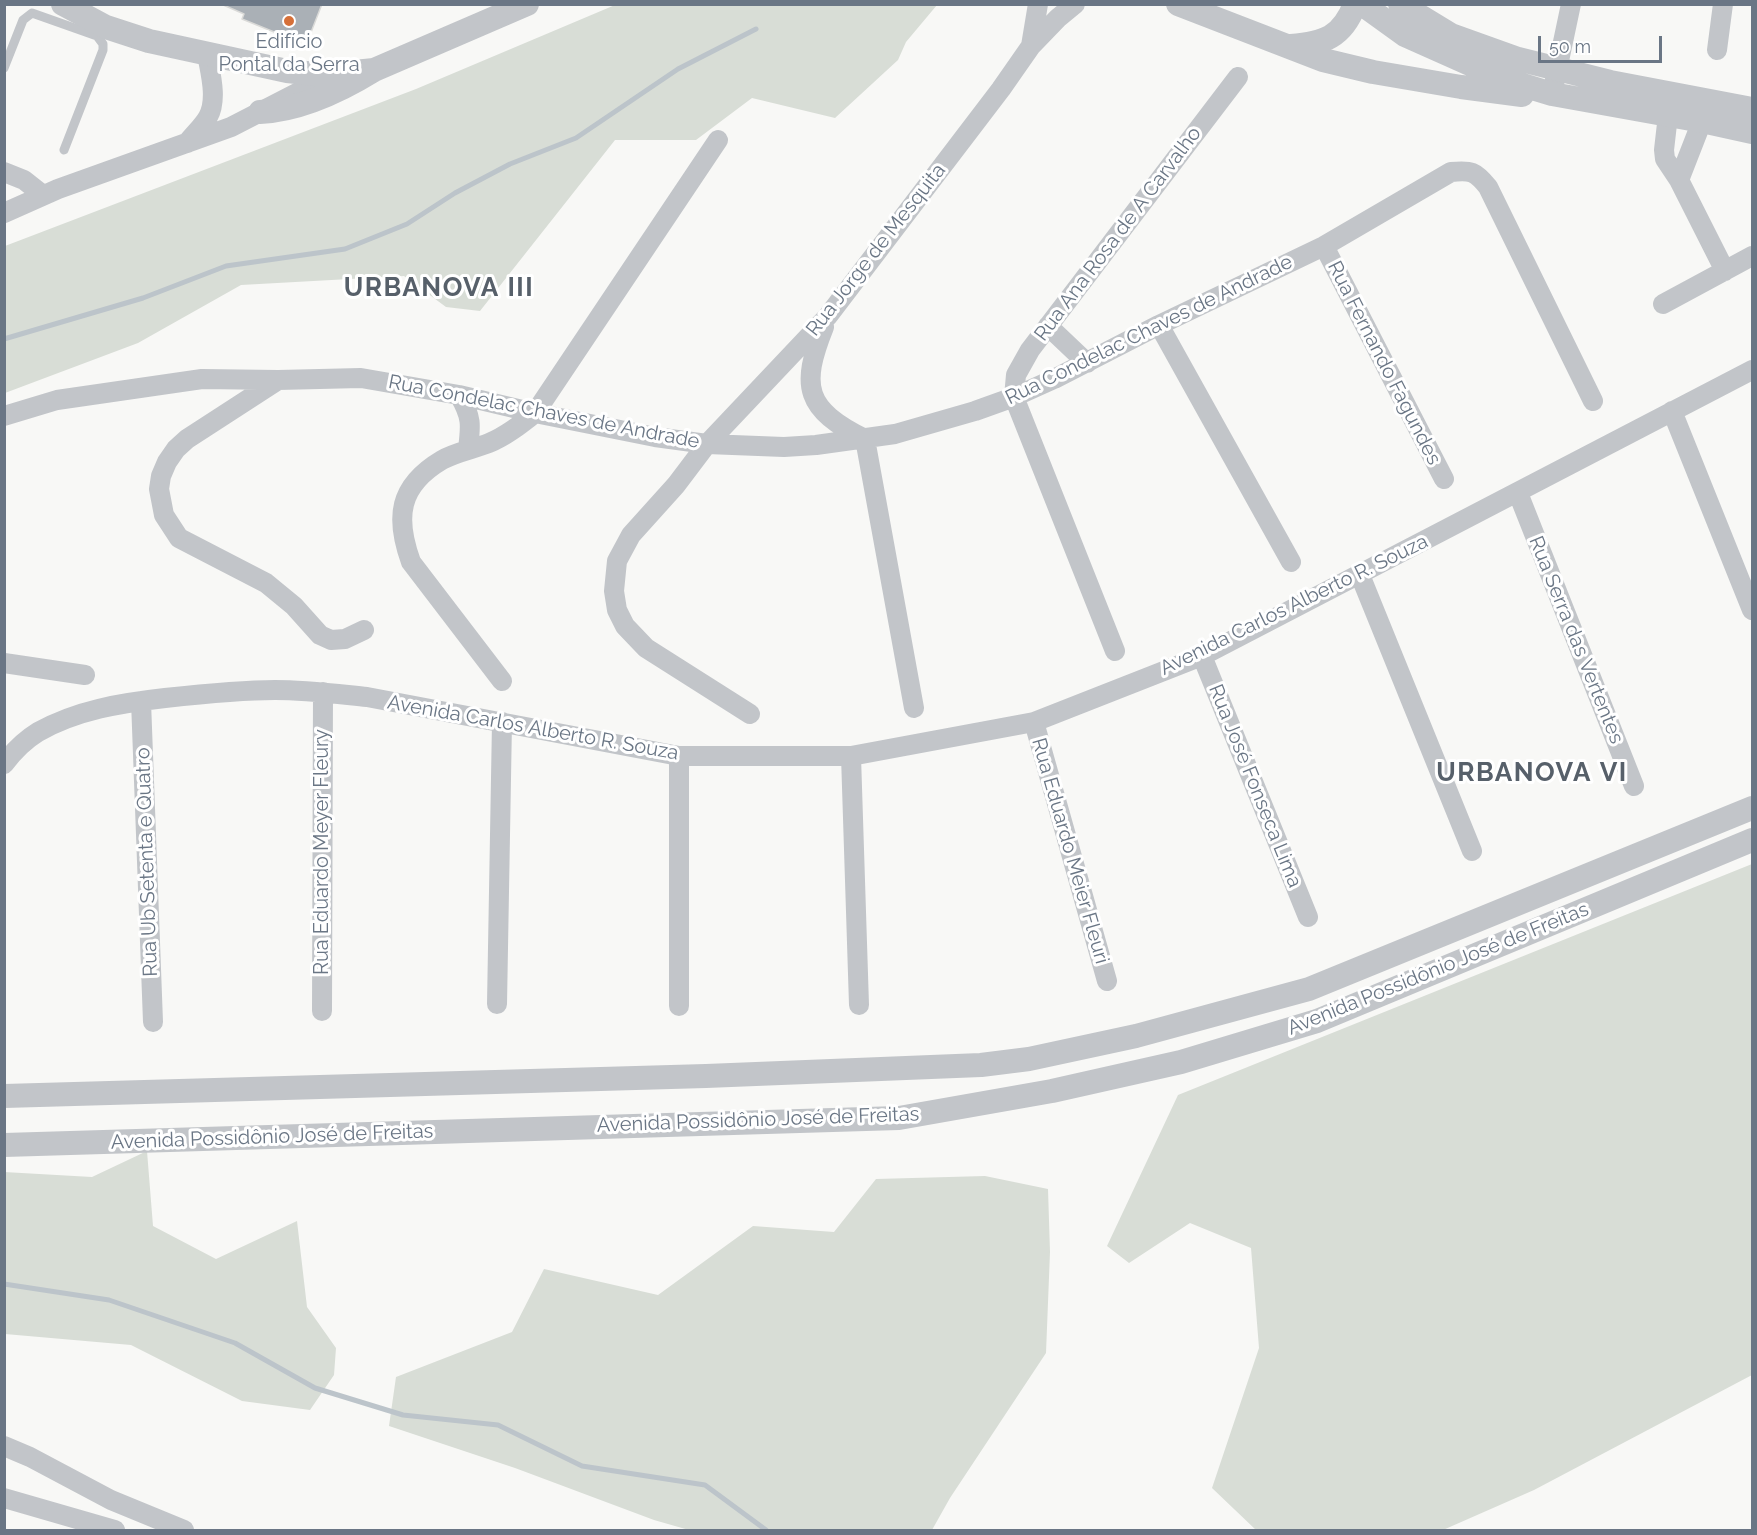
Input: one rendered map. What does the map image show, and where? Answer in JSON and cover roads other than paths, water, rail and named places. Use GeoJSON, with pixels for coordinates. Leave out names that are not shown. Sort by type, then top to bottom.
{"type":"FeatureCollection","features":[{"type":"Feature","properties":{"kind":"street"},"geometry":{"type":"LineString","coordinates":[[63,4],[106,36],[149,41],[287,71],[325,75],[374,70]]}},
{"type":"Feature","properties":{"kind":"street"},"geometry":{"type":"LineString","coordinates":[[260,112],[298,105],[355,82],[374,70],[527,4]]}},
{"type":"Feature","properties":{"kind":"street","name":"Rua Jorge de Mesquita"},"geometry":{"type":"LineString","coordinates":[[1031,46],[1038,4]]}},
{"type":"Feature","properties":{"kind":"street","name":"Rua Jorge de Mesquita"},"geometry":{"type":"LineString","coordinates":[[750,714],[646,648],[625,626],[617,610],[614,591],[617,561],[631,535],[676,485],[707,444],[828,316],[1001,89],[1031,46],[1075,4]]}},
{"type":"Feature","properties":{"kind":"street"},"geometry":{"type":"LineString","coordinates":[[1178,4],[1323,60],[1373,72],[1461,87],[1520,95],[1552,94]]}},
{"type":"Feature","properties":{"kind":"street"},"geometry":{"type":"LineString","coordinates":[[1291,46],[1316,44],[1333,36],[1349,21],[1355,4]]}},
{"type":"Feature","properties":{"kind":"street"},"geometry":{"type":"LineString","coordinates":[[1362,4],[1405,35],[1506,80],[1552,94],[1752,132]]}},
{"type":"Feature","properties":{"kind":"street"},"geometry":{"type":"LineString","coordinates":[[1400,4],[1451,35],[1518,59],[1558,70],[1752,109]]}},
{"type":"Feature","properties":{"kind":"street"},"geometry":{"type":"LineString","coordinates":[[1552,94],[1570,4]]}},
{"type":"Feature","properties":{"kind":"street"},"geometry":{"type":"LineString","coordinates":[[1717,50],[1723,4]]}},
{"type":"Feature","properties":{"kind":"street"},"geometry":{"type":"LineString","coordinates":[[186,143],[208,117],[212,108],[212,82],[207,54]]}},
{"type":"Feature","properties":{"kind":"street"},"geometry":{"type":"LineString","coordinates":[[5,211],[231,127],[299,92],[325,75]]}},
{"type":"Feature","properties":{"kind":"street","name":"Rua Ana Rosa de A Carvalho"},"geometry":{"type":"LineString","coordinates":[[1014,397],[1016,375],[1030,350],[1238,77]]}},
{"type":"Feature","properties":{"kind":"street"},"geometry":{"type":"LineString","coordinates":[[212,108],[231,127]]}},
{"type":"Feature","properties":{"kind":"street"},"geometry":{"type":"LineString","coordinates":[[1668,115],[1665,159],[1679,180],[1725,271]]}},
{"type":"Feature","properties":{"kind":"street"},"geometry":{"type":"LineString","coordinates":[[1679,180],[1702,121]]}},
{"type":"Feature","properties":{"kind":"street"},"geometry":{"type":"LineString","coordinates":[[502,681],[411,562],[402,539],[401,516],[407,495],[417,478],[442,460],[489,443],[536,413],[718,140]]}},
{"type":"Feature","properties":{"kind":"street","name":"Rua Condelac Chaves de Andrade"},"geometry":{"type":"LineString","coordinates":[[4,416],[57,400],[202,379],[361,378],[459,395],[655,437],[707,444],[784,447],[895,434],[934,424],[1014,397],[1324,246],[1451,172],[1468,170],[1478,175],[1488,187],[1593,401]]}},
{"type":"Feature","properties":{"kind":"street"},"geometry":{"type":"LineString","coordinates":[[4,172],[24,180],[43,195]]}},
{"type":"Feature","properties":{"kind":"street","name":"Rua Fernando Fagundes"},"geometry":{"type":"LineString","coordinates":[[1324,246],[1444,479]]}},
{"type":"Feature","properties":{"kind":"street"},"geometry":{"type":"LineString","coordinates":[[1663,304],[1752,256]]}},
{"type":"Feature","properties":{"kind":"street"},"geometry":{"type":"LineString","coordinates":[[828,316],[814,351],[809,383],[814,399],[823,412],[849,431],[865,439],[914,708]]}},
{"type":"Feature","properties":{"kind":"street"},"geometry":{"type":"LineString","coordinates":[[1159,325],[1291,562]]}},
{"type":"Feature","properties":{"kind":"street"},"geometry":{"type":"LineString","coordinates":[[1048,326],[1087,363]]}},
{"type":"Feature","properties":{"kind":"street","name":"Avenida Carlos Alberto R. Souza"},"geometry":{"type":"LineString","coordinates":[[4,764],[21,745],[36,733],[92,710],[141,701],[240,691],[323,692],[367,697],[679,756],[851,756],[1034,722],[1202,656],[1752,370]]}},
{"type":"Feature","properties":{"kind":"street"},"geometry":{"type":"LineString","coordinates":[[278,380],[176,449],[161,476],[159,489],[164,515],[179,538],[266,583],[294,606],[320,635],[331,640],[345,639],[363,630]]}},
{"type":"Feature","properties":{"kind":"street"},"geometry":{"type":"LineString","coordinates":[[459,395],[469,411],[468,449]]}},
{"type":"Feature","properties":{"kind":"street"},"geometry":{"type":"LineString","coordinates":[[1014,397],[1115,651]]}},
{"type":"Feature","properties":{"kind":"street"},"geometry":{"type":"LineString","coordinates":[[1672,411],[1752,610]]}},
{"type":"Feature","properties":{"kind":"street","name":"Rua Serra das Vertentes"},"geometry":{"type":"LineString","coordinates":[[1518,493],[1634,786]]}},
{"type":"Feature","properties":{"kind":"street"},"geometry":{"type":"LineString","coordinates":[[1360,575],[1472,851]]}},
{"type":"Feature","properties":{"kind":"street","name":"Rua José Fonseca Lima"},"geometry":{"type":"LineString","coordinates":[[1202,656],[1308,916]]}},
{"type":"Feature","properties":{"kind":"street"},"geometry":{"type":"LineString","coordinates":[[4,663],[86,675]]}},
{"type":"Feature","properties":{"kind":"street","name":"Rua Eduardo Meyer Fleury"},"geometry":{"type":"LineString","coordinates":[[322,1011],[323,692]]}},
{"type":"Feature","properties":{"kind":"street","name":"Rua Ub Setenta e Quatro"},"geometry":{"type":"LineString","coordinates":[[141,701],[153,1022]]}},
{"type":"Feature","properties":{"kind":"street"},"geometry":{"type":"LineString","coordinates":[[497,1004],[502,722]]}},
{"type":"Feature","properties":{"kind":"street","name":"Rua Eduardo Meier Fleuri"},"geometry":{"type":"LineString","coordinates":[[1034,722],[1107,981]]}},
{"type":"Feature","properties":{"kind":"street"},"geometry":{"type":"LineString","coordinates":[[679,756],[679,1006]]}},
{"type":"Feature","properties":{"kind":"street"},"geometry":{"type":"LineString","coordinates":[[851,756],[859,1005]]}},
{"type":"Feature","properties":{"kind":"street","name":"Avenida Possidônio José de Freitas"},"geometry":{"type":"LineString","coordinates":[[4,1096],[706,1076],[981,1065],[1029,1059],[1126,1039],[1309,989],[1752,808]]}},
{"type":"Feature","properties":{"kind":"street","name":"Avenida Possidônio José de Freitas"},"geometry":{"type":"LineString","coordinates":[[4,1146],[899,1118],[997,1101],[1181,1062],[1317,1021],[1752,840]]}},
{"type":"Feature","properties":{"kind":"street"},"geometry":{"type":"LineString","coordinates":[[4,1446],[30,1457],[111,1500],[184,1530]]}},
{"type":"Feature","properties":{"kind":"street"},"geometry":{"type":"LineString","coordinates":[[4,1498],[115,1530]]}},
{"type":"Feature","properties":{"kind":"lane"},"geometry":{"type":"LineString","coordinates":[[4,68],[23,20],[32,13],[97,36],[106,36],[64,150]]}},
{"type":"Feature","properties":{"kind":"waterway"},"geometry":{"type":"LineString","coordinates":[[4,339],[143,298],[226,266],[345,249],[407,224],[455,193],[510,164],[576,138],[678,69],[756,29]]}},
{"type":"Feature","properties":{"kind":"waterway"},"geometry":{"type":"LineString","coordinates":[[4,1284],[109,1300],[235,1343],[315,1388],[403,1415],[498,1425],[582,1466],[705,1485],[766,1530]]}},
{"type":"Feature","properties":{"kind":"place","name":"Edifício Pontal da Serra"},"geometry":{"type":"Point","coordinates":[289,21]}},
{"type":"Feature","properties":{"kind":"district","name":"URBANOVA III"},"geometry":{"type":"Point","coordinates":[439,288]}},
{"type":"Feature","properties":{"kind":"district","name":"URBANOVA VI"},"geometry":{"type":"Point","coordinates":[1532,773]}}]}
